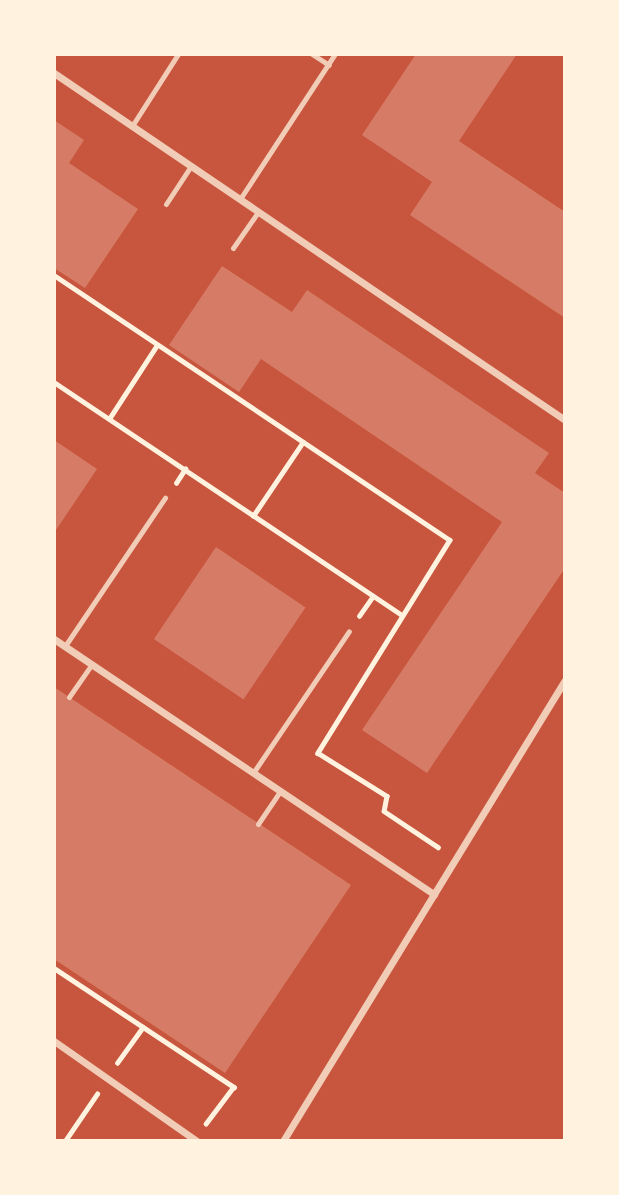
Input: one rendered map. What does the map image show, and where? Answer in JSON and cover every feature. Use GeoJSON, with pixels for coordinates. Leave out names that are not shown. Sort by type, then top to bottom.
{"type":"FeatureCollection","features":[{"type":"Feature","properties":{"kind":"street"},"geometry":{"type":"LineString","coordinates":[[54,73],[565,420]]}},
{"type":"Feature","properties":{"kind":"street"},"geometry":{"type":"LineString","coordinates":[[54,639],[435,894]]}},
{"type":"Feature","properties":{"kind":"street"},"geometry":{"type":"LineString","coordinates":[[283,1141],[565,680]]}},
{"type":"Feature","properties":{"kind":"street"},"geometry":{"type":"LineString","coordinates":[[54,1041],[196,1140]]}},
{"type":"Feature","properties":{"kind":"lane"},"geometry":{"type":"LineString","coordinates":[[132,126],[178,54]]}},
{"type":"Feature","properties":{"kind":"lane"},"geometry":{"type":"LineString","coordinates":[[312,54],[328,65]]}},
{"type":"Feature","properties":{"kind":"lane"},"geometry":{"type":"LineString","coordinates":[[240,199],[335,54]]}},
{"type":"Feature","properties":{"kind":"lane"},"geometry":{"type":"LineString","coordinates":[[166,204],[191,166]]}},
{"type":"Feature","properties":{"kind":"lane"},"geometry":{"type":"LineString","coordinates":[[233,248],[258,212]]}},
{"type":"Feature","properties":{"kind":"lane"},"geometry":{"type":"LineString","coordinates":[[65,646],[165,498]]}},
{"type":"Feature","properties":{"kind":"lane"},"geometry":{"type":"LineString","coordinates":[[253,773],[349,631]]}},
{"type":"Feature","properties":{"kind":"lane"},"geometry":{"type":"LineString","coordinates":[[69,698],[92,664]]}},
{"type":"Feature","properties":{"kind":"lane"},"geometry":{"type":"LineString","coordinates":[[258,824],[280,791]]}},
{"type":"Feature","properties":{"kind":"path"},"geometry":{"type":"LineString","coordinates":[[54,275],[450,540],[380,644],[379,663],[318,753],[387,796],[384,811],[438,847]]}},
{"type":"Feature","properties":{"kind":"path"},"geometry":{"type":"LineString","coordinates":[[109,419],[157,345]]}},
{"type":"Feature","properties":{"kind":"path"},"geometry":{"type":"LineString","coordinates":[[54,382],[401,614]]}},
{"type":"Feature","properties":{"kind":"path"},"geometry":{"type":"LineString","coordinates":[[253,516],[303,442]]}},
{"type":"Feature","properties":{"kind":"path"},"geometry":{"type":"LineString","coordinates":[[54,968],[234,1087],[196,1140]]}},
{"type":"Feature","properties":{"kind":"building"},"geometry":{"type":"Polygon","coordinates":[[[416,54],[517,54],[459,141],[565,212],[565,318],[410,215],[432,182],[362,135],[416,54]]]}},
{"type":"Feature","properties":{"kind":"building"},"geometry":{"type":"Polygon","coordinates":[[[54,120],[84,140],[69,163],[138,209],[85,288],[54,268],[54,120]]]}},
{"type":"Feature","properties":{"kind":"building"},"geometry":{"type":"Polygon","coordinates":[[[222,266],[292,312],[307,290],[549,453],[535,473],[565,493],[565,568],[427,773],[362,730],[502,522],[261,359],[239,392],[169,345],[222,266]]]}},
{"type":"Feature","properties":{"kind":"building"},"geometry":{"type":"Polygon","coordinates":[[[54,440],[97,469],[54,533],[54,440]]]}},
{"type":"Feature","properties":{"kind":"building"},"geometry":{"type":"Polygon","coordinates":[[[216,547],[306,607],[243,699],[154,639],[216,547]]]}},
{"type":"Feature","properties":{"kind":"building"},"geometry":{"type":"Polygon","coordinates":[[[54,687],[351,885],[225,1073],[54,959],[54,687]]]}}]}
